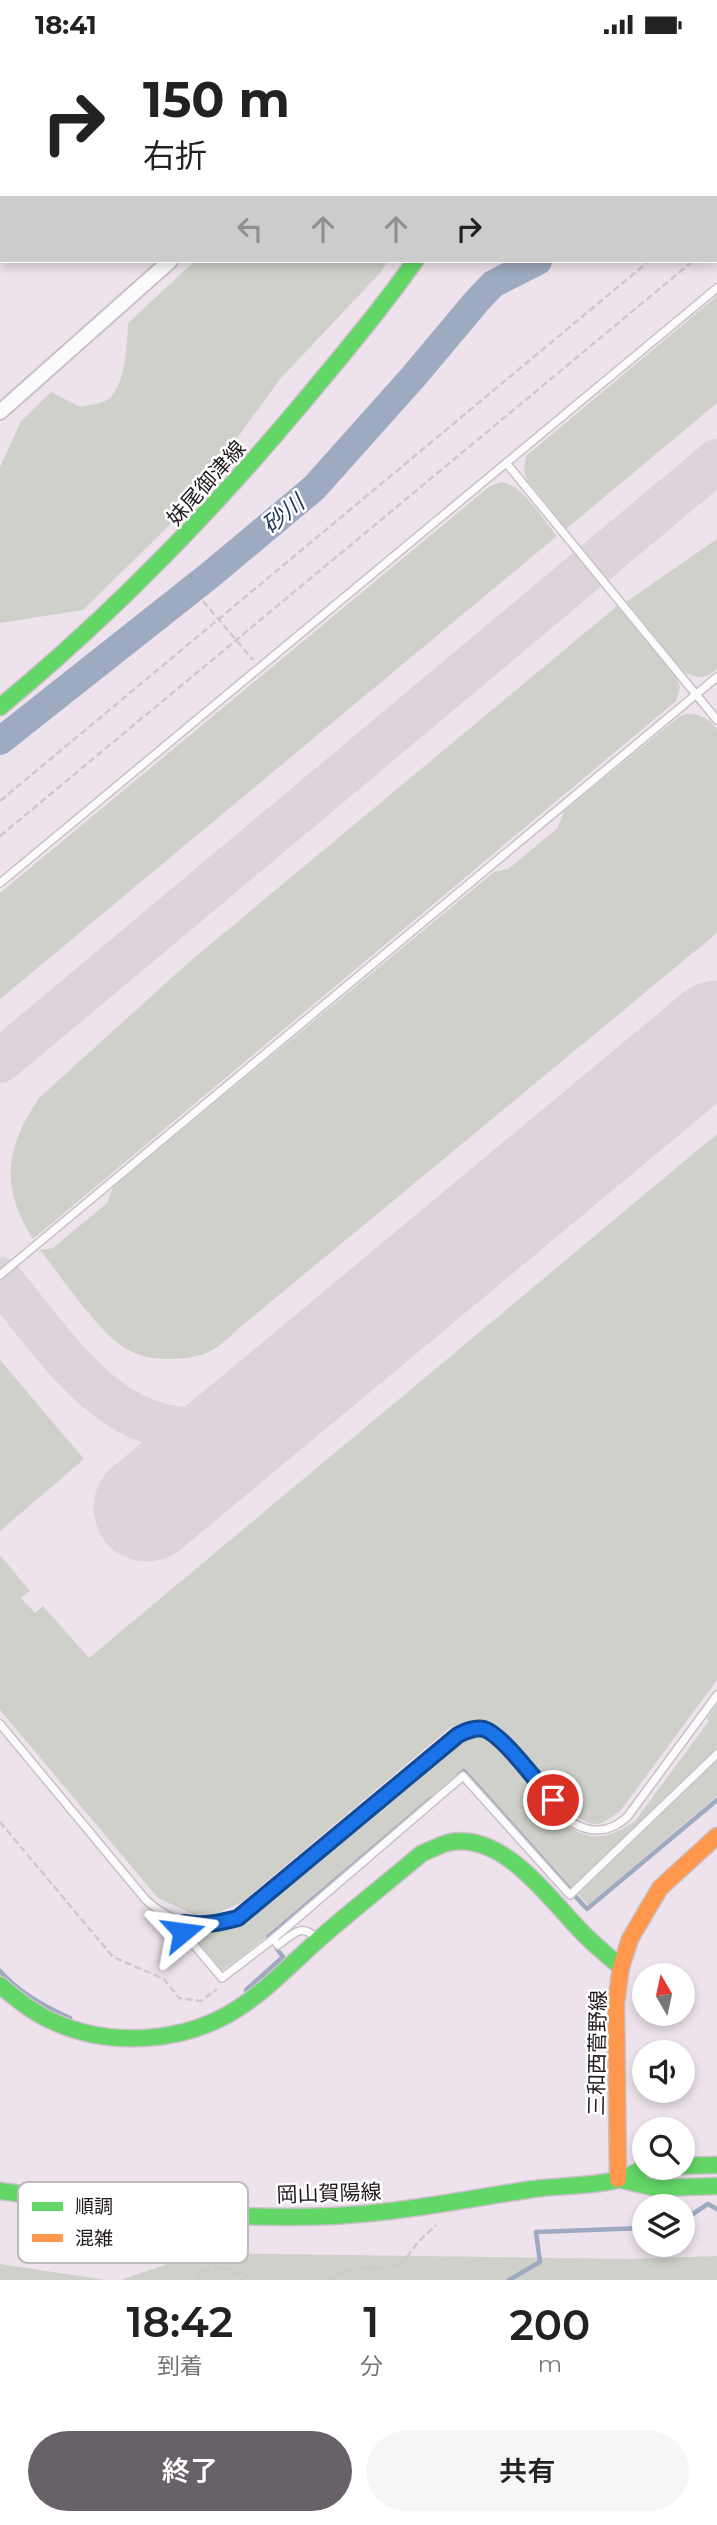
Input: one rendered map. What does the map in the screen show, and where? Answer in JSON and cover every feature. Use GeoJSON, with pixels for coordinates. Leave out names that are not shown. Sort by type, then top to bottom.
{"type":"FeatureCollection","features":[{"type":"Feature","properties":{"kind":"main road","name":"妹尾御津線"},"geometry":{"type":"LineString","coordinates":[[0,706],[92,630],[206,515],[347,349],[413,263]]}},
{"type":"Feature","properties":{"kind":"main road","name":"三和西菅野線"},"geometry":{"type":"LineString","coordinates":[[618,2179],[616,2003],[621,1967],[630,1939],[660,1888],[717,1836]]}},
{"type":"Feature","properties":{"kind":"main road"},"geometry":{"type":"LineString","coordinates":[[0,1985],[43,2018],[82,2033],[128,2040],[192,2031],[235,2011],[286,1971],[421,1854],[437,1845],[472,1842],[505,1854],[603,1955],[621,1967]]}},
{"type":"Feature","properties":{"kind":"main road"},"geometry":{"type":"LineString","coordinates":[[695,2166],[717,2165]]}},
{"type":"Feature","properties":{"kind":"main road","name":"岡山賀陽線"},"geometry":{"type":"LineString","coordinates":[[248,2217],[332,2216],[418,2209],[535,2189],[618,2179],[632,2174]]}},
{"type":"Feature","properties":{"kind":"main road","name":"岡山賀陽線"},"geometry":{"type":"LineString","coordinates":[[618,2179],[656,2188],[717,2186]]}},
{"type":"Feature","properties":{"kind":"main road","name":"岡山賀陽線"},"geometry":{"type":"LineString","coordinates":[[0,2191],[18,2194]]}},
{"type":"Feature","properties":{"kind":"street"},"geometry":{"type":"LineString","coordinates":[[0,412],[168,263]]}},
{"type":"Feature","properties":{"kind":"lane"},"geometry":{"type":"LineString","coordinates":[[0,883],[717,288]]}},
{"type":"Feature","properties":{"kind":"lane"},"geometry":{"type":"LineString","coordinates":[[506,464],[717,720]]}},
{"type":"Feature","properties":{"kind":"lane"},"geometry":{"type":"LineString","coordinates":[[0,1275],[717,677]]}},
{"type":"Feature","properties":{"kind":"lane"},"geometry":{"type":"LineString","coordinates":[[0,1724],[146,1901],[160,1913],[196,1925],[217,1924],[238,1918],[458,1735],[470,1729],[483,1729],[498,1737],[571,1822],[592,1830],[612,1828],[628,1816],[717,1695]]}},
{"type":"Feature","properties":{"kind":"lane"},"geometry":{"type":"LineString","coordinates":[[184,1923],[183,1932],[222,1978],[273,1939],[463,1776],[570,1895],[717,1754]]}},
{"type":"Feature","properties":{"kind":"lane"},"geometry":{"type":"LineString","coordinates":[[273,1939],[278,1945],[297,1931],[303,1930],[309,1931],[318,1941]]}},
{"type":"Feature","properties":{"kind":"path"},"geometry":{"type":"LineString","coordinates":[[0,801],[647,263]]}},
{"type":"Feature","properties":{"kind":"path"},"geometry":{"type":"LineString","coordinates":[[0,836],[690,263]]}},
{"type":"Feature","properties":{"kind":"path"},"geometry":{"type":"LineString","coordinates":[[203,601],[260,668]]}},
{"type":"Feature","properties":{"kind":"path"},"geometry":{"type":"LineString","coordinates":[[0,1822],[113,1957],[164,1979],[179,1998],[201,2001],[223,1985]]}},
{"type":"Feature","properties":{"kind":"path"},"geometry":{"type":"LineString","coordinates":[[329,2280],[343,2271],[357,2268],[385,2269],[404,2261],[441,2219],[448,2204]]}},
{"type":"Feature","properties":{"kind":"path"},"geometry":{"type":"LineString","coordinates":[[197,2280],[201,2273],[216,2268],[232,2268],[254,2280]]}},
{"type":"Feature","properties":{"kind":"shaded area"},"geometry":{"type":"Polygon","coordinates":[[[193,263],[387,263],[280,379],[185,510],[83,610],[0,623],[0,467],[21,421],[51,392],[80,407],[100,403],[111,397],[123,372],[128,323],[193,263]]]}},
{"type":"Feature","properties":{"kind":"shaded area"},"geometry":{"type":"Polygon","coordinates":[[[717,296],[717,403],[566,529],[526,478],[526,456],[717,296]]]}},
{"type":"Feature","properties":{"kind":"shaded area"},"geometry":{"type":"Polygon","coordinates":[[[501,482],[517,489],[557,536],[0,999],[0,893],[490,486],[501,482]]]}},
{"type":"Feature","properties":{"kind":"shaded area"},"geometry":{"type":"Polygon","coordinates":[[[717,539],[717,669],[709,675],[697,677],[684,672],[626,602],[717,539]]]}},
{"type":"Feature","properties":{"kind":"shaded area"},"geometry":{"type":"Polygon","coordinates":[[[617,606],[674,672],[680,687],[676,701],[33,1239],[15,1202],[11,1168],[19,1134],[39,1098],[188,963],[617,606]]]}},
{"type":"Feature","properties":{"kind":"shaded area"},"geometry":{"type":"Polygon","coordinates":[[[687,714],[704,717],[717,729],[717,933],[216,1348],[193,1357],[159,1359],[136,1354],[115,1341],[92,1317],[40,1250],[53,1248],[107,1203],[113,1187],[494,872],[508,869],[558,828],[564,811],[680,716],[687,714]]]}},
{"type":"Feature","properties":{"kind":"shaded area"},"geometry":{"type":"Polygon","coordinates":[[[717,1134],[717,1680],[621,1810],[604,1822],[589,1823],[576,1816],[503,1731],[489,1724],[466,1723],[451,1727],[242,1902],[218,1913],[195,1915],[158,1898],[0,1710],[0,1555],[30,1591],[21,1598],[35,1613],[43,1606],[89,1658],[717,1134]]]}},
{"type":"Feature","properties":{"kind":"shaded area"},"geometry":{"type":"Polygon","coordinates":[[[0,1360],[84,1459],[0,1531],[0,1360]]]}},
{"type":"Feature","properties":{"kind":"shaded area"},"geometry":{"type":"Polygon","coordinates":[[[717,1705],[717,1748],[572,1887],[464,1769],[265,1938],[222,1971],[188,1930],[220,1928],[250,1916],[457,1743],[466,1739],[480,1737],[495,1742],[566,1825],[575,1831],[600,1836],[617,1831],[635,1821],[709,1721],[707,1718],[717,1705]]]}},
{"type":"Feature","properties":{"kind":"shaded area"},"geometry":{"type":"Polygon","coordinates":[[[717,1761],[717,1796],[588,1905],[578,1894],[717,1761]]]}},
{"type":"Feature","properties":{"kind":"shaded area"},"geometry":{"type":"Polygon","coordinates":[[[248,2254],[630,2259],[717,2256],[717,2280],[120,2280],[170,2263],[248,2263],[248,2254]]]}},
{"type":"Feature","properties":{"kind":"shaded area"},"geometry":{"type":"Polygon","coordinates":[[[0,2264],[106,2280],[0,2280],[0,2264]]]}},
{"type":"Feature","properties":{"kind":"waterway","name":"砂川"},"geometry":{"type":"LineString","coordinates":[[0,741],[210,575],[314,488],[493,284],[534,263]]}},
{"type":"Feature","properties":{"kind":"waterway"},"geometry":{"type":"LineString","coordinates":[[459,1775],[464,1771],[569,1888]]}},
{"type":"Feature","properties":{"kind":"waterway"},"geometry":{"type":"LineString","coordinates":[[269,1939],[268,1937],[431,1799]]}},
{"type":"Feature","properties":{"kind":"waterway"},"geometry":{"type":"LineString","coordinates":[[575,1896],[587,1909],[717,1800]]}},
{"type":"Feature","properties":{"kind":"waterway"},"geometry":{"type":"LineString","coordinates":[[246,1990],[283,1957],[277,1949]]}},
{"type":"Feature","properties":{"kind":"waterway"},"geometry":{"type":"LineString","coordinates":[[0,1971],[32,1998],[70,2018]]}},
{"type":"Feature","properties":{"kind":"waterway"},"geometry":{"type":"LineString","coordinates":[[695,2212],[708,2204],[717,2209]]}},
{"type":"Feature","properties":{"kind":"waterway"},"geometry":{"type":"LineString","coordinates":[[509,2280],[540,2262],[536,2232],[632,2228]]}},
{"type":"Feature","properties":{"kind":"taxiway"},"geometry":{"type":"LineString","coordinates":[[0,1061],[717,461]]}},
{"type":"Feature","properties":{"kind":"taxiway"},"geometry":{"type":"LineString","coordinates":[[0,1279],[76,1371],[104,1396],[134,1415],[167,1427],[206,1429],[250,1421]]}},
{"type":"Feature","properties":{"kind":"runway"},"geometry":{"type":"LineString","coordinates":[[147,1508],[717,1034]]}},
{"type":"Feature","properties":{"kind":"traffic: fast"},"geometry":{"type":"LineString","coordinates":[[0,707],[119,601],[193,526],[299,407],[414,263]]}},
{"type":"Feature","properties":{"kind":"traffic: fast"},"geometry":{"type":"LineString","coordinates":[[0,1985],[45,2018],[74,2030],[122,2038],[146,2038],[194,2029],[248,2002],[421,1854],[451,1842],[470,1842],[488,1847],[506,1857],[537,1883],[582,1932],[621,1967]]}},
{"type":"Feature","properties":{"kind":"traffic: fast"},"geometry":{"type":"LineString","coordinates":[[695,2166],[717,2165]]}},
{"type":"Feature","properties":{"kind":"traffic: fast"},"geometry":{"type":"LineString","coordinates":[[248,2216],[333,2216],[406,2209],[538,2188],[606,2182],[632,2174]]}},
{"type":"Feature","properties":{"kind":"traffic: fast"},"geometry":{"type":"LineString","coordinates":[[618,2179],[656,2188],[717,2186]]}},
{"type":"Feature","properties":{"kind":"traffic: fast"},"geometry":{"type":"LineString","coordinates":[[0,2191],[18,2193]]}},
{"type":"Feature","properties":{"kind":"traffic: slow"},"geometry":{"type":"LineString","coordinates":[[618,2179],[616,2003],[621,1967],[630,1939],[660,1888],[717,1836]]}},
{"type":"Feature","properties":{"kind":"route"},"geometry":{"type":"LineString","coordinates":[[183,1932],[184,1923],[217,1924],[238,1918],[458,1735],[470,1729],[483,1729],[498,1737],[553,1800]]}}]}
